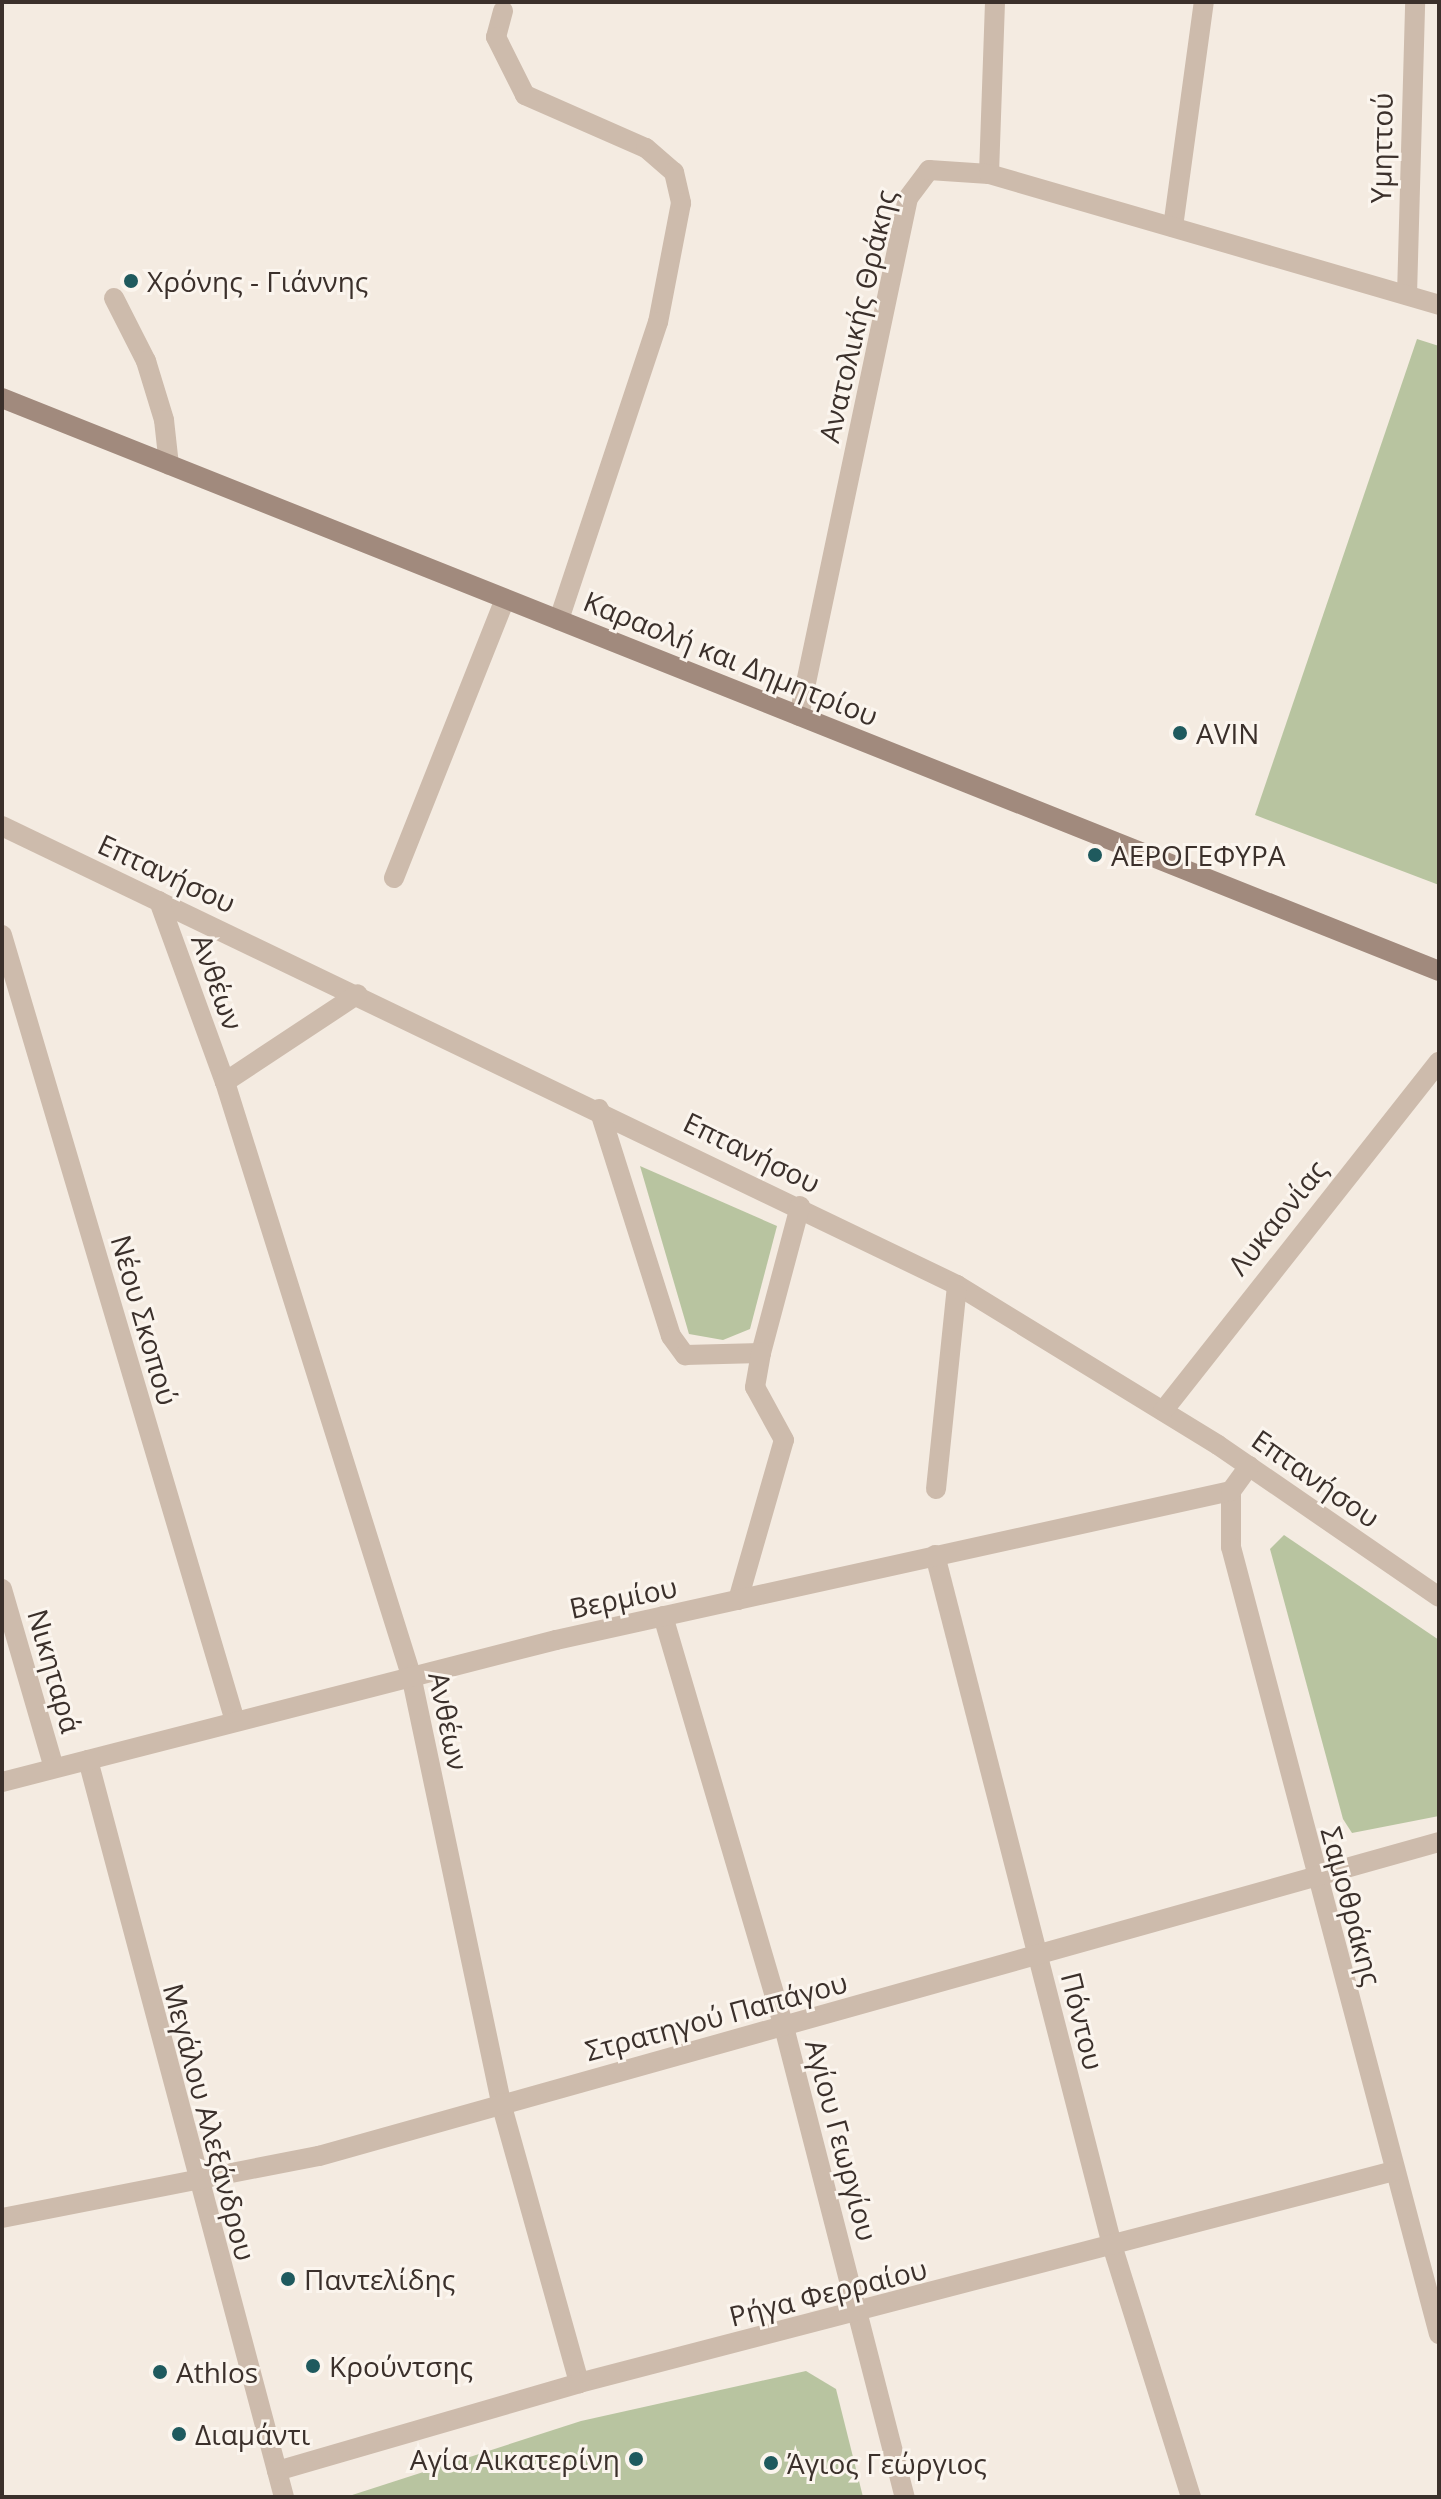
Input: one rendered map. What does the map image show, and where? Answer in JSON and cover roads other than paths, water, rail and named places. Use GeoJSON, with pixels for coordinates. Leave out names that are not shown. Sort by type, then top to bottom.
{"type":"FeatureCollection","features":[{"type":"Feature","properties":{"kind":"main road","name":"Καραολή και Δημητρίου"},"geometry":{"type":"LineString","coordinates":[[2,398],[1439,971]]}},
{"type":"Feature","properties":{"kind":"street"},"geometry":{"type":"LineString","coordinates":[[989,174],[995,2]]}},
{"type":"Feature","properties":{"kind":"street"},"geometry":{"type":"LineString","coordinates":[[1173,227],[1204,2]]}},
{"type":"Feature","properties":{"kind":"street","name":"Υμηττού"},"geometry":{"type":"LineString","coordinates":[[1407,295],[1415,2]]}},
{"type":"Feature","properties":{"kind":"street"},"geometry":{"type":"LineString","coordinates":[[503,11],[496,37],[525,95],[646,148],[674,172],[681,203],[658,322],[559,620]]}},
{"type":"Feature","properties":{"kind":"street","name":"Ανατολικής Θράκης"},"geometry":{"type":"LineString","coordinates":[[799,716],[908,198],[929,170],[989,174],[1439,305]]}},
{"type":"Feature","properties":{"kind":"street"},"geometry":{"type":"LineString","coordinates":[[114,298],[146,361],[169,465]]}},
{"type":"Feature","properties":{"kind":"street"},"geometry":{"type":"LineString","coordinates":[[394,878],[505,599]]}},
{"type":"Feature","properties":{"kind":"street","name":"Επτανήσου"},"geometry":{"type":"LineString","coordinates":[[2,826],[599,1109],[957,1285],[1249,1466],[1439,1597]]}},
{"type":"Feature","properties":{"kind":"street","name":"Ανθέων"},"geometry":{"type":"LineString","coordinates":[[159,901],[225,1082],[411,1675],[501,2103],[579,2383]]}},
{"type":"Feature","properties":{"kind":"street","name":"Νέου Σκοπού"},"geometry":{"type":"LineString","coordinates":[[2,935],[235,1721]]}},
{"type":"Feature","properties":{"kind":"street","name":"Ανθέων"},"geometry":{"type":"LineString","coordinates":[[225,1082],[358,994]]}},
{"type":"Feature","properties":{"kind":"street","name":"Λυκαονίας"},"geometry":{"type":"LineString","coordinates":[[1163,1411],[1439,1062]]}},
{"type":"Feature","properties":{"kind":"street"},"geometry":{"type":"LineString","coordinates":[[599,1109],[671,1336],[685,1355],[708,1360],[761,1353]]}},
{"type":"Feature","properties":{"kind":"street"},"geometry":{"type":"LineString","coordinates":[[738,1600],[784,1440],[755,1387],[800,1206]]}},
{"type":"Feature","properties":{"kind":"street"},"geometry":{"type":"LineString","coordinates":[[936,1489],[957,1285]]}},
{"type":"Feature","properties":{"kind":"street"},"geometry":{"type":"LineString","coordinates":[[1231,1491],[1249,1466]]}},
{"type":"Feature","properties":{"kind":"street","name":"Βερμίου"},"geometry":{"type":"LineString","coordinates":[[2,1782],[411,1675],[1231,1491]]}},
{"type":"Feature","properties":{"kind":"street","name":"Σαμοθράκης"},"geometry":{"type":"LineString","coordinates":[[1231,1491],[1231,1547],[1317,1882],[1439,2334]]}},
{"type":"Feature","properties":{"kind":"street","name":"Πόντου"},"geometry":{"type":"LineString","coordinates":[[935,1555],[1112,2245],[1191,2497]]}},
{"type":"Feature","properties":{"kind":"street","name":"Νικηταρά"},"geometry":{"type":"LineString","coordinates":[[2,1589],[54,1768]]}},
{"type":"Feature","properties":{"kind":"street","name":"Αγίου Γεωργίου"},"geometry":{"type":"LineString","coordinates":[[663,1616],[784,2027],[905,2497]]}},
{"type":"Feature","properties":{"kind":"street","name":"Μεγάλου Αλεξάνδρου"},"geometry":{"type":"LineString","coordinates":[[88,1760],[195,2182],[284,2497]]}},
{"type":"Feature","properties":{"kind":"street","name":"Στρατηγού Παπάγου"},"geometry":{"type":"LineString","coordinates":[[2,2218],[319,2156],[501,2103],[1317,1882],[1439,1842]]}},
{"type":"Feature","properties":{"kind":"street","name":"Ρήγα Φερραίου"},"geometry":{"type":"LineString","coordinates":[[277,2471],[579,2383],[859,2314],[1394,2171]]}},
{"type":"Feature","properties":{"kind":"place","name":"Χρόνης - Γιάννης"},"geometry":{"type":"Point","coordinates":[131,281]}},
{"type":"Feature","properties":{"kind":"place","name":"AVIN"},"geometry":{"type":"Point","coordinates":[1180,733]}},
{"type":"Feature","properties":{"kind":"place","name":"ΑΕΡΟΓΕΦΥΡΑ"},"geometry":{"type":"Point","coordinates":[1095,855]}},
{"type":"Feature","properties":{"kind":"place","name":"Παντελίδης"},"geometry":{"type":"Point","coordinates":[288,2279]}},
{"type":"Feature","properties":{"kind":"place","name":"Κρούντσης"},"geometry":{"type":"Point","coordinates":[313,2366]}},
{"type":"Feature","properties":{"kind":"place","name":"Athlos"},"geometry":{"type":"Point","coordinates":[160,2372]}},
{"type":"Feature","properties":{"kind":"place","name":"Διαμάντι"},"geometry":{"type":"Point","coordinates":[179,2434]}},
{"type":"Feature","properties":{"kind":"place","name":"Αγία Αικατερίνη"},"geometry":{"type":"Point","coordinates":[636,2459]}},
{"type":"Feature","properties":{"kind":"place","name":"Άγιος Γεώργιος"},"geometry":{"type":"Point","coordinates":[771,2463]}}]}
